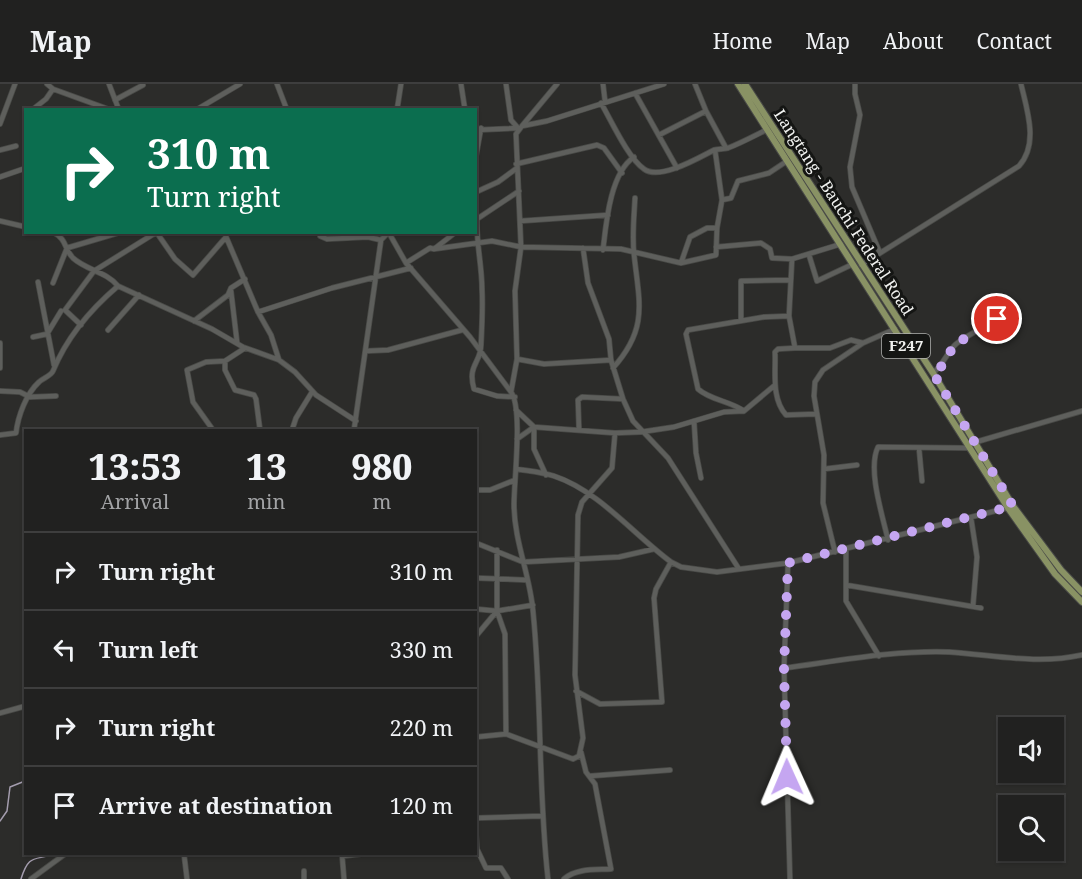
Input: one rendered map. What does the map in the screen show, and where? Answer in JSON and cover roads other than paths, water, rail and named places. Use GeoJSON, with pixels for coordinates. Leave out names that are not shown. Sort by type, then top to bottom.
{"type":"FeatureCollection","features":[{"type":"Feature","properties":{"kind":"main road","name":"F247"},"geometry":{"type":"LineString","coordinates":[[738,84],[841,244],[851,265],[895,329],[970,448],[1055,574],[1082,602]]}},
{"type":"Feature","properties":{"kind":"main road","name":"Langtang - Bauchi Federal Road"},"geometry":{"type":"LineString","coordinates":[[745,84],[861,266],[933,373],[976,442],[1010,507],[1080,588]]}},
{"type":"Feature","properties":{"kind":"street"},"geometry":{"type":"LineString","coordinates":[[0,124],[15,84]]}},
{"type":"Feature","properties":{"kind":"street"},"geometry":{"type":"LineString","coordinates":[[47,84],[53,89],[105,108]]}},
{"type":"Feature","properties":{"kind":"street"},"geometry":{"type":"LineString","coordinates":[[109,84],[118,108]]}},
{"type":"Feature","properties":{"kind":"street"},"geometry":{"type":"LineString","coordinates":[[199,108],[240,84]]}},
{"type":"Feature","properties":{"kind":"street"},"geometry":{"type":"LineString","coordinates":[[277,84],[286,108]]}},
{"type":"Feature","properties":{"kind":"street"},"geometry":{"type":"LineString","coordinates":[[397,108],[401,86],[408,84]]}},
{"type":"Feature","properties":{"kind":"street"},"geometry":{"type":"LineString","coordinates":[[461,84],[465,108]]}},
{"type":"Feature","properties":{"kind":"street"},"geometry":{"type":"LineString","coordinates":[[506,84],[511,120],[520,127]]}},
{"type":"Feature","properties":{"kind":"street"},"geometry":{"type":"LineString","coordinates":[[511,392],[517,359],[515,291],[521,247],[517,166],[520,127],[557,84]]}},
{"type":"Feature","properties":{"kind":"street"},"geometry":{"type":"LineString","coordinates":[[603,84],[603,102],[634,157],[646,171],[677,168],[766,130]]}},
{"type":"Feature","properties":{"kind":"street"},"geometry":{"type":"LineString","coordinates":[[644,84],[645,90]]}},
{"type":"Feature","properties":{"kind":"street"},"geometry":{"type":"LineString","coordinates":[[478,129],[520,127],[547,121],[664,84]]}},
{"type":"Feature","properties":{"kind":"street"},"geometry":{"type":"LineString","coordinates":[[695,84],[706,111],[726,148]]}},
{"type":"Feature","properties":{"kind":"street"},"geometry":{"type":"LineString","coordinates":[[855,84],[855,94],[861,115],[850,167],[852,187],[880,253]]}},
{"type":"Feature","properties":{"kind":"street"},"geometry":{"type":"LineString","coordinates":[[861,266],[1019,166],[1026,158],[1030,129],[1021,84]]}},
{"type":"Feature","properties":{"kind":"street"},"geometry":{"type":"LineString","coordinates":[[109,108],[115,101],[143,86]]}},
{"type":"Feature","properties":{"kind":"street"},"geometry":{"type":"LineString","coordinates":[[35,108],[46,99],[53,89]]}},
{"type":"Feature","properties":{"kind":"street"},"geometry":{"type":"LineString","coordinates":[[635,93],[677,168]]}},
{"type":"Feature","properties":{"kind":"street"},"geometry":{"type":"LineString","coordinates":[[659,135],[706,111]]}},
{"type":"Feature","properties":{"kind":"street"},"geometry":{"type":"LineString","coordinates":[[477,192],[498,182],[517,166],[597,145],[604,148],[622,173]]}},
{"type":"Feature","properties":{"kind":"street"},"geometry":{"type":"LineString","coordinates":[[0,150],[16,146]]}},
{"type":"Feature","properties":{"kind":"street"},"geometry":{"type":"LineString","coordinates":[[406,263],[430,248],[492,241],[521,247],[621,249],[634,254],[681,263],[716,255],[717,228],[722,200],[715,150]]}},
{"type":"Feature","properties":{"kind":"street"},"geometry":{"type":"LineString","coordinates":[[603,250],[612,193],[622,173],[634,157]]}},
{"type":"Feature","properties":{"kind":"street"},"geometry":{"type":"LineString","coordinates":[[722,200],[731,198],[738,181],[769,173],[788,161]]}},
{"type":"Feature","properties":{"kind":"street"},"geometry":{"type":"LineString","coordinates":[[0,177],[24,169]]}},
{"type":"Feature","properties":{"kind":"street"},"geometry":{"type":"LineString","coordinates":[[477,219],[519,191]]}},
{"type":"Feature","properties":{"kind":"street"},"geometry":{"type":"LineString","coordinates":[[613,368],[630,345],[639,321],[639,274],[634,254],[634,198]]}},
{"type":"Feature","properties":{"kind":"street"},"geometry":{"type":"LineString","coordinates":[[520,221],[608,215]]}},
{"type":"Feature","properties":{"kind":"street"},"geometry":{"type":"LineString","coordinates":[[0,221],[24,227]]}},
{"type":"Feature","properties":{"kind":"street"},"geometry":{"type":"LineString","coordinates":[[681,263],[690,237],[707,228],[717,228]]}},
{"type":"Feature","properties":{"kind":"street"},"geometry":{"type":"LineString","coordinates":[[56,234],[64,239],[72,257],[113,280],[118,286],[194,321],[245,348],[279,360],[295,372],[312,392],[356,421]]}},
{"type":"Feature","properties":{"kind":"street"},"geometry":{"type":"LineString","coordinates":[[67,248],[115,234]]}},
{"type":"Feature","properties":{"kind":"street"},"geometry":{"type":"LineString","coordinates":[[81,325],[65,310],[94,271],[154,234]]}},
{"type":"Feature","properties":{"kind":"street"},"geometry":{"type":"LineString","coordinates":[[157,234],[175,259],[193,275],[225,235],[258,312],[271,335],[279,360]]}},
{"type":"Feature","properties":{"kind":"street"},"geometry":{"type":"LineString","coordinates":[[320,234],[327,239],[368,237],[381,240]]}},
{"type":"Feature","properties":{"kind":"street"},"geometry":{"type":"LineString","coordinates":[[354,429],[381,240],[388,234]]}},
{"type":"Feature","properties":{"kind":"street"},"geometry":{"type":"LineString","coordinates":[[390,234],[406,263],[481,351],[515,397],[517,469],[515,520],[526,580],[533,604],[541,816],[548,879]]}},
{"type":"Feature","properties":{"kind":"street"},"geometry":{"type":"LineString","coordinates":[[434,249],[453,234]]}},
{"type":"Feature","properties":{"kind":"street"},"geometry":{"type":"LineString","coordinates":[[476,234],[482,287],[481,351],[472,368],[474,389],[497,396],[515,397]]}},
{"type":"Feature","properties":{"kind":"street"},"geometry":{"type":"LineString","coordinates":[[716,248],[761,243],[770,249],[772,258],[792,259],[841,244]]}},
{"type":"Feature","properties":{"kind":"street"},"geometry":{"type":"LineString","coordinates":[[53,283],[67,248]]}},
{"type":"Feature","properties":{"kind":"street"},"geometry":{"type":"LineString","coordinates":[[583,248],[588,284],[609,339],[611,360],[622,399],[641,432],[668,458],[739,569]]}},
{"type":"Feature","properties":{"kind":"street"},"geometry":{"type":"LineString","coordinates":[[809,255],[817,281],[851,265]]}},
{"type":"Feature","properties":{"kind":"street"},"geometry":{"type":"LineString","coordinates":[[792,259],[789,280],[789,316],[795,348]]}},
{"type":"Feature","properties":{"kind":"street"},"geometry":{"type":"LineString","coordinates":[[258,312],[332,288],[411,268]]}},
{"type":"Feature","properties":{"kind":"street"},"geometry":{"type":"LineString","coordinates":[[194,321],[228,295],[231,288],[245,279]]}},
{"type":"Feature","properties":{"kind":"street"},"geometry":{"type":"LineString","coordinates":[[741,320],[741,281],[789,280]]}},
{"type":"Feature","properties":{"kind":"street"},"geometry":{"type":"LineString","coordinates":[[0,435],[16,433],[18,415],[39,382],[53,374],[54,366],[38,282]]}},
{"type":"Feature","properties":{"kind":"street"},"geometry":{"type":"LineString","coordinates":[[54,366],[81,325],[118,286]]}},
{"type":"Feature","properties":{"kind":"street"},"geometry":{"type":"LineString","coordinates":[[231,288],[237,342]]}},
{"type":"Feature","properties":{"kind":"street"},"geometry":{"type":"LineString","coordinates":[[108,330],[139,296]]}},
{"type":"Feature","properties":{"kind":"street"},"geometry":{"type":"LineString","coordinates":[[933,373],[943,365],[954,345],[997,319],[1004,306]]}},
{"type":"Feature","properties":{"kind":"street"},"geometry":{"type":"LineString","coordinates":[[33,338],[47,334],[61,311]]}},
{"type":"Feature","properties":{"kind":"street"},"geometry":{"type":"LineString","coordinates":[[744,411],[732,403],[703,394],[698,389],[686,334],[690,329],[741,320],[789,316]]}},
{"type":"Feature","properties":{"kind":"street"},"geometry":{"type":"LineString","coordinates":[[835,552],[823,503],[822,434],[816,414],[815,382],[819,374],[863,343],[895,329]]}},
{"type":"Feature","properties":{"kind":"street"},"geometry":{"type":"LineString","coordinates":[[366,351],[388,350],[462,330]]}},
{"type":"Feature","properties":{"kind":"street"},"geometry":{"type":"LineString","coordinates":[[816,414],[786,415],[781,407],[775,385],[775,352],[778,349],[830,348],[851,340],[863,343]]}},
{"type":"Feature","properties":{"kind":"street"},"geometry":{"type":"LineString","coordinates":[[0,343],[0,368]]}},
{"type":"Feature","properties":{"kind":"street"},"geometry":{"type":"LineString","coordinates":[[212,429],[193,402],[187,370],[206,362],[225,361],[245,348]]}},
{"type":"Feature","properties":{"kind":"street"},"geometry":{"type":"LineString","coordinates":[[517,359],[543,364],[611,360]]}},
{"type":"Feature","properties":{"kind":"street"},"geometry":{"type":"LineString","coordinates":[[225,361],[225,370],[235,390],[254,395],[260,429]]}},
{"type":"Feature","properties":{"kind":"street"},"geometry":{"type":"LineString","coordinates":[[516,439],[534,427],[615,433],[674,428],[724,412],[744,411],[775,385]]}},
{"type":"Feature","properties":{"kind":"street"},"geometry":{"type":"LineString","coordinates":[[0,391],[20,393],[30,397],[56,396]]}},
{"type":"Feature","properties":{"kind":"street"},"geometry":{"type":"LineString","coordinates":[[292,429],[296,418],[312,392]]}},
{"type":"Feature","properties":{"kind":"street"},"geometry":{"type":"LineString","coordinates":[[579,429],[578,400],[582,398],[622,399]]}},
{"type":"Feature","properties":{"kind":"street"},"geometry":{"type":"LineString","coordinates":[[516,410],[534,427],[534,449],[546,475]]}},
{"type":"Feature","properties":{"kind":"street"},"geometry":{"type":"LineString","coordinates":[[976,442],[1082,411]]}},
{"type":"Feature","properties":{"kind":"street"},"geometry":{"type":"LineString","coordinates":[[694,422],[696,453],[701,478]]}},
{"type":"Feature","properties":{"kind":"street"},"geometry":{"type":"LineString","coordinates":[[564,879],[570,874],[584,870],[611,869],[595,784],[584,767],[581,752],[583,738],[576,691],[575,604],[579,560],[578,515],[582,502],[612,468],[615,433]]}},
{"type":"Feature","properties":{"kind":"street"},"geometry":{"type":"LineString","coordinates":[[888,540],[879,502],[875,453],[878,447],[970,448]]}},
{"type":"Feature","properties":{"kind":"street"},"geometry":{"type":"LineString","coordinates":[[919,448],[922,481]]}},
{"type":"Feature","properties":{"kind":"street"},"geometry":{"type":"LineString","coordinates":[[824,469],[857,465]]}},
{"type":"Feature","properties":{"kind":"street"},"geometry":{"type":"LineString","coordinates":[[517,469],[571,483],[589,494],[671,562],[681,567],[707,572],[788,563],[888,540],[1010,507]]}},
{"type":"Feature","properties":{"kind":"street"},"geometry":{"type":"LineString","coordinates":[[477,490],[490,490],[515,480]]}},
{"type":"Feature","properties":{"kind":"street"},"geometry":{"type":"LineString","coordinates":[[970,518],[977,557],[973,606]]}},
{"type":"Feature","properties":{"kind":"street"},"geometry":{"type":"LineString","coordinates":[[477,543],[523,562],[618,557],[654,549]]}},
{"type":"Feature","properties":{"kind":"street"},"geometry":{"type":"LineString","coordinates":[[497,550],[497,611],[505,634],[506,734]]}},
{"type":"Feature","properties":{"kind":"street"},"geometry":{"type":"LineString","coordinates":[[846,550],[848,567],[846,601],[879,657]]}},
{"type":"Feature","properties":{"kind":"street"},"geometry":{"type":"LineString","coordinates":[[576,691],[600,704],[662,702],[654,598],[656,589],[671,562]]}},
{"type":"Feature","properties":{"kind":"street"},"geometry":{"type":"LineString","coordinates":[[788,563],[784,669],[790,879]]}},
{"type":"Feature","properties":{"kind":"street"},"geometry":{"type":"LineString","coordinates":[[477,578],[526,580]]}},
{"type":"Feature","properties":{"kind":"street"},"geometry":{"type":"LineString","coordinates":[[846,585],[981,608]]}},
{"type":"Feature","properties":{"kind":"street"},"geometry":{"type":"LineString","coordinates":[[477,609],[497,611],[533,604]]}},
{"type":"Feature","properties":{"kind":"street"},"geometry":{"type":"LineString","coordinates":[[477,635],[497,611]]}},
{"type":"Feature","properties":{"kind":"street"},"geometry":{"type":"LineString","coordinates":[[784,669],[879,657],[949,652],[1023,660],[1082,655]]}},
{"type":"Feature","properties":{"kind":"street"},"geometry":{"type":"LineString","coordinates":[[0,712],[22,707]]}},
{"type":"Feature","properties":{"kind":"street"},"geometry":{"type":"LineString","coordinates":[[477,737],[506,734],[539,744],[573,759],[577,759],[581,752]]}},
{"type":"Feature","properties":{"kind":"street"},"geometry":{"type":"LineString","coordinates":[[590,776],[670,770]]}},
{"type":"Feature","properties":{"kind":"street"},"geometry":{"type":"LineString","coordinates":[[477,818],[541,816]]}},
{"type":"Feature","properties":{"kind":"street"},"geometry":{"type":"LineString","coordinates":[[477,849],[486,868],[501,868],[508,879]]}},
{"type":"Feature","properties":{"kind":"street"},"geometry":{"type":"LineString","coordinates":[[31,879],[64,855]]}},
{"type":"Feature","properties":{"kind":"street"},"geometry":{"type":"LineString","coordinates":[[184,855],[187,879]]}},
{"type":"Feature","properties":{"kind":"street"},"geometry":{"type":"LineString","coordinates":[[342,855],[344,879]]}},
{"type":"Feature","properties":{"kind":"street"},"geometry":{"type":"LineString","coordinates":[[304,871],[304,879]]}},
{"type":"Feature","properties":{"kind":"waterway"},"geometry":{"type":"LineString","coordinates":[[0,821],[7,811],[10,787],[24,781]]}},
{"type":"Feature","properties":{"kind":"waterway"},"geometry":{"type":"LineString","coordinates":[[21,879],[27,865],[33,859],[50,855]]}}]}
